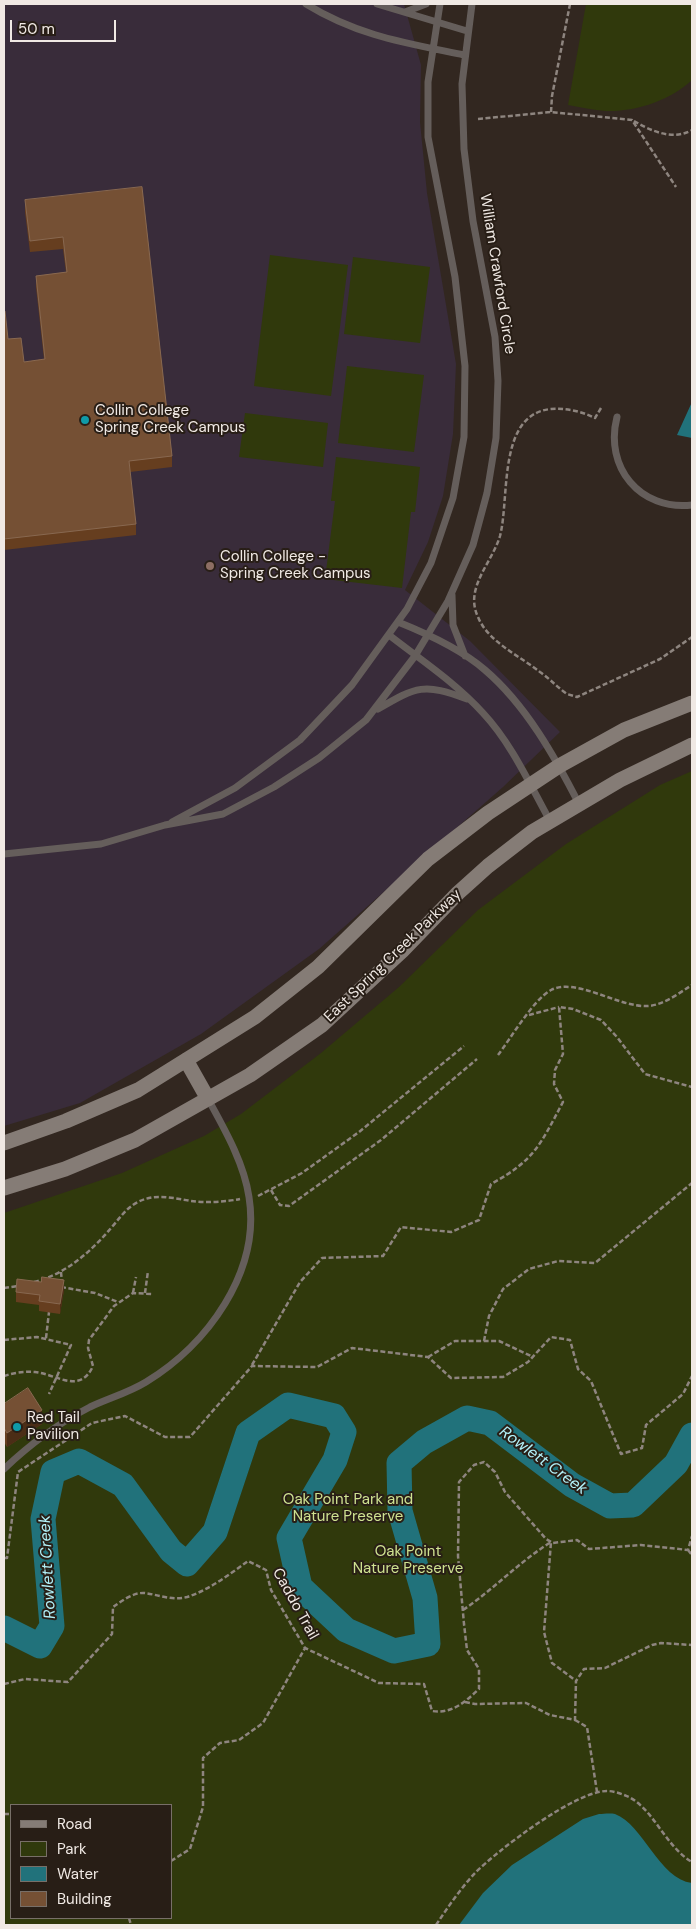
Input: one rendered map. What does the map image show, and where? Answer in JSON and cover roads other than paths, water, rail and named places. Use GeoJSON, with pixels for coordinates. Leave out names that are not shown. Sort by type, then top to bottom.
{"type":"FeatureCollection","features":[{"type":"Feature","properties":{"kind":"main road"},"geometry":{"type":"LineString","coordinates":[[4,1143],[66,1121],[138,1090],[265,1010],[318,967],[428,859],[530,784],[624,730],[692,704]]}},
{"type":"Feature","properties":{"kind":"main road","name":"East Spring Creek Parkway"},"geometry":{"type":"LineString","coordinates":[[4,1188],[65,1169],[135,1140],[250,1074],[322,1024],[402,951],[458,893],[488,866],[532,832],[656,760],[692,745]]}},
{"type":"Feature","properties":{"kind":"main road"},"geometry":{"type":"LineString","coordinates":[[186,1060],[208,1099]]}},
{"type":"Feature","properties":{"kind":"lane"},"geometry":{"type":"LineString","coordinates":[[306,4],[355,29],[384,39],[464,55]]}},
{"type":"Feature","properties":{"kind":"lane"},"geometry":{"type":"LineString","coordinates":[[377,4],[467,31]]}},
{"type":"Feature","properties":{"kind":"lane"},"geometry":{"type":"LineString","coordinates":[[402,12],[409,12],[426,4]]}},
{"type":"Feature","properties":{"kind":"lane","name":"William Crawford Circle"},"geometry":{"type":"LineString","coordinates":[[165,825],[236,788],[300,740],[352,685],[407,609],[431,563],[453,498],[464,437],[465,366],[455,277],[428,136],[428,82],[440,4]]}},
{"type":"Feature","properties":{"kind":"lane","name":"William Crawford Circle"},"geometry":{"type":"LineString","coordinates":[[4,854],[101,844],[165,825],[223,814],[274,787],[319,758],[366,720],[415,656],[452,592],[473,545],[487,493],[496,438],[498,388],[495,337],[473,221],[464,149],[462,84],[467,31],[472,4]]}},
{"type":"Feature","properties":{"kind":"lane"},"geometry":{"type":"LineString","coordinates":[[617,417],[613,437],[614,448],[621,468],[628,480],[655,502],[673,506],[692,505]]}},
{"type":"Feature","properties":{"kind":"lane"},"geometry":{"type":"LineString","coordinates":[[452,592],[453,625],[466,657]]}},
{"type":"Feature","properties":{"kind":"lane"},"geometry":{"type":"LineString","coordinates":[[398,622],[428,634],[485,669],[510,696],[559,766],[579,805]]}},
{"type":"Feature","properties":{"kind":"lane"},"geometry":{"type":"LineString","coordinates":[[389,635],[456,686],[484,714],[504,741],[551,822]]}},
{"type":"Feature","properties":{"kind":"lane"},"geometry":{"type":"LineString","coordinates":[[373,712],[404,694],[419,688],[440,689],[470,700]]}},
{"type":"Feature","properties":{"kind":"lane"},"geometry":{"type":"LineString","coordinates":[[4,1469],[36,1441],[63,1423],[91,1407],[146,1382],[168,1367],[188,1350],[222,1311],[247,1255],[251,1218],[247,1186],[235,1152],[208,1099]]}},
{"type":"Feature","properties":{"kind":"water"},"geometry":{"type":"Polygon","coordinates":[[[692,402],[692,438],[677,435],[692,402]]]}},
{"type":"Feature","properties":{"kind":"water"},"geometry":{"type":"Polygon","coordinates":[[[599,1814],[615,1814],[625,1820],[634,1828],[670,1872],[680,1879],[692,1883],[692,1925],[459,1925],[483,1893],[512,1865],[583,1819],[599,1814]]]}},
{"type":"Feature","properties":{"kind":"waterway","name":"Rowlett Creek"},"geometry":{"type":"LineString","coordinates":[[4,1628],[40,1646],[52,1626],[43,1519],[53,1472],[79,1461],[123,1485],[171,1551],[187,1564],[215,1532],[248,1433],[288,1405],[334,1416],[344,1432],[335,1460],[289,1538],[300,1587],[346,1630],[394,1651],[428,1644],[425,1598],[400,1511],[399,1463],[424,1442],[467,1418],[490,1423],[572,1485],[610,1506],[633,1505],[676,1464],[692,1435]]}},
{"type":"Feature","properties":{"kind":"place","name":"Collin College Spring Creek Campus"},"geometry":{"type":"Point","coordinates":[85,420]}},
{"type":"Feature","properties":{"kind":"place","name":"Collin College - Spring Creek Campus"},"geometry":{"type":"Point","coordinates":[210,566]}},
{"type":"Feature","properties":{"kind":"place","name":"Red Tail Pavilion"},"geometry":{"type":"Point","coordinates":[17,1427]}},
{"type":"Feature","properties":{"kind":"park label","name":"Oak Point Park and Nature Preserve"},"geometry":{"type":"Point","coordinates":[348,1508]}},
{"type":"Feature","properties":{"kind":"park label","name":"Oak Point Nature Preserve"},"geometry":{"type":"Point","coordinates":[408,1560]}}]}
